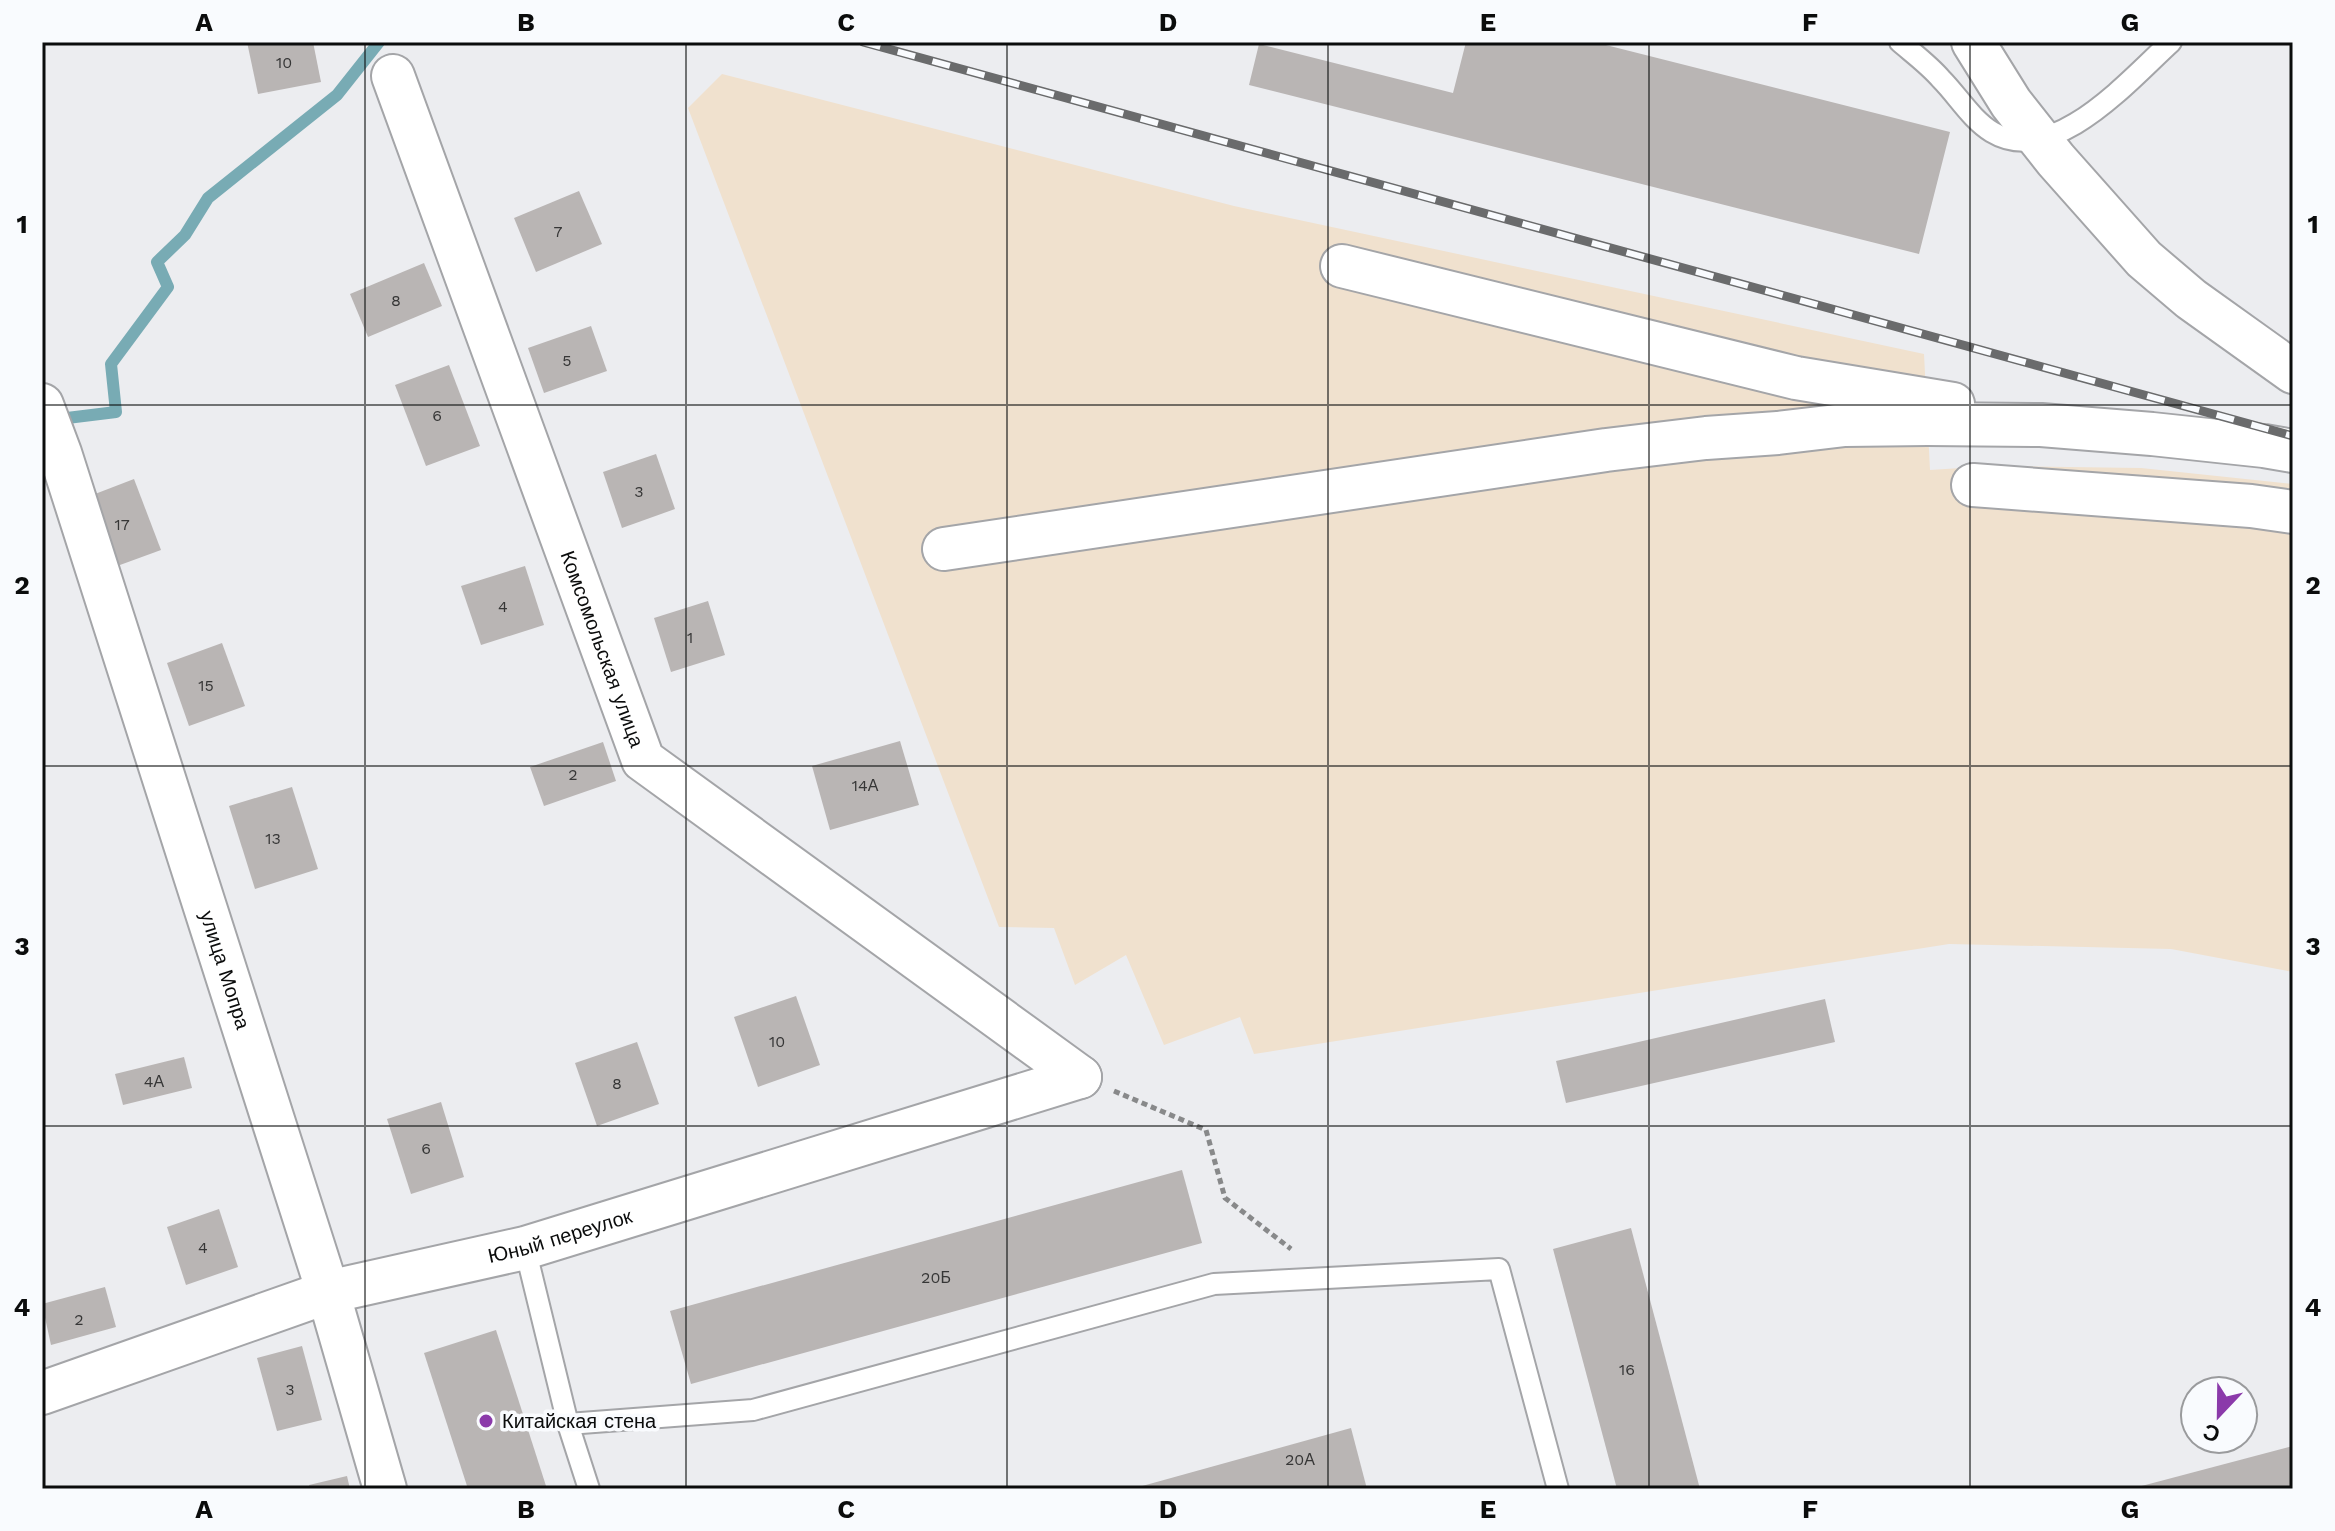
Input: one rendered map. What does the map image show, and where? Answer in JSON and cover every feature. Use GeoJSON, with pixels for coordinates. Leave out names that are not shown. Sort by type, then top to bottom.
{"type":"FeatureCollection","features":[{"type":"Feature","properties":{"kind":"street"},"geometry":{"type":"LineString","coordinates":[[1973,42],[2011,103],[2040,140],[2144,259],[2191,299],[2293,372]]}},
{"type":"Feature","properties":{"kind":"street","name":"Комсомольская улица"},"geometry":{"type":"LineString","coordinates":[[393,76],[643,760],[1080,1077]]}},
{"type":"Feature","properties":{"kind":"street"},"geometry":{"type":"LineString","coordinates":[[1342,266],[1796,378],[2152,434]]}},
{"type":"Feature","properties":{"kind":"street","name":"улица Мопра"},"geometry":{"type":"LineString","coordinates":[[42,405],[60,453],[328,1292],[385,1489]]}},
{"type":"Feature","properties":{"kind":"street"},"geometry":{"type":"LineString","coordinates":[[944,549],[1606,450],[1845,425],[2041,425],[2152,434],[2293,451]]}},
{"type":"Feature","properties":{"kind":"street"},"geometry":{"type":"LineString","coordinates":[[1973,485],[2251,506],[2293,512]]}},
{"type":"Feature","properties":{"kind":"street","name":"Юный переулок"},"geometry":{"type":"LineString","coordinates":[[42,1393],[328,1292],[525,1248],[1080,1077]]}},
{"type":"Feature","properties":{"kind":"lane"},"geometry":{"type":"LineString","coordinates":[[1900,42],[1940,77],[1991,132],[2013,140],[2040,140],[2073,125],[2095,111],[2171,42]]}},
{"type":"Feature","properties":{"kind":"lane"},"geometry":{"type":"LineString","coordinates":[[525,1248],[568,1424],[589,1489]]}},
{"type":"Feature","properties":{"kind":"lane"},"geometry":{"type":"LineString","coordinates":[[568,1424],[753,1410],[1214,1284],[1499,1269],[1558,1489]]}},
{"type":"Feature","properties":{"kind":"path"},"geometry":{"type":"LineString","coordinates":[[1080,1077],[1206,1130],[1225,1198],[1329,1278]]}},
{"type":"Feature","properties":{"kind":"shaded area"},"geometry":{"type":"Polygon","coordinates":[[[722,74],[1234,206],[1924,354],[1930,470],[1992,466],[2141,468],[2293,484],[2293,972],[2171,949],[1949,944],[1254,1054],[1240,1017],[1164,1045],[1126,955],[1075,985],[1054,928],[999,927],[688,108],[722,74]]]}},
{"type":"Feature","properties":{"kind":"building"},"geometry":{"type":"Polygon","coordinates":[[[247,42],[313,42],[321,82],[258,94],[247,42]]]}},
{"type":"Feature","properties":{"kind":"building"},"geometry":{"type":"Polygon","coordinates":[[[1466,42],[1594,42],[1950,132],[1919,254],[1249,85],[1259,44],[1453,93],[1466,42]]]}},
{"type":"Feature","properties":{"kind":"building"},"geometry":{"type":"Polygon","coordinates":[[[579,191],[602,244],[536,272],[514,218],[579,191]]]}},
{"type":"Feature","properties":{"kind":"building"},"geometry":{"type":"Polygon","coordinates":[[[424,263],[442,306],[368,337],[350,294],[424,263]]]}},
{"type":"Feature","properties":{"kind":"building"},"geometry":{"type":"Polygon","coordinates":[[[591,326],[607,371],[544,393],[528,348],[591,326]]]}},
{"type":"Feature","properties":{"kind":"building"},"geometry":{"type":"Polygon","coordinates":[[[449,365],[480,446],[426,466],[395,385],[449,365]]]}},
{"type":"Feature","properties":{"kind":"building"},"geometry":{"type":"Polygon","coordinates":[[[656,454],[675,509],[622,528],[603,472],[656,454]]]}},
{"type":"Feature","properties":{"kind":"building"},"geometry":{"type":"Polygon","coordinates":[[[134,479],[161,550],[109,569],[82,499],[134,479]]]}},
{"type":"Feature","properties":{"kind":"building"},"geometry":{"type":"Polygon","coordinates":[[[525,566],[544,625],[481,645],[461,586],[525,566]]]}},
{"type":"Feature","properties":{"kind":"building"},"geometry":{"type":"Polygon","coordinates":[[[708,601],[725,655],[671,672],[654,618],[708,601]]]}},
{"type":"Feature","properties":{"kind":"building"},"geometry":{"type":"Polygon","coordinates":[[[222,643],[245,706],[189,726],[167,663],[222,643]]]}},
{"type":"Feature","properties":{"kind":"building"},"geometry":{"type":"Polygon","coordinates":[[[900,741],[919,805],[830,830],[812,766],[900,741]]]}},
{"type":"Feature","properties":{"kind":"building"},"geometry":{"type":"Polygon","coordinates":[[[603,742],[616,781],[544,806],[530,767],[603,742]]]}},
{"type":"Feature","properties":{"kind":"building"},"geometry":{"type":"Polygon","coordinates":[[[292,787],[318,869],[255,889],[229,806],[292,787]]]}},
{"type":"Feature","properties":{"kind":"building"},"geometry":{"type":"Polygon","coordinates":[[[796,996],[820,1065],[758,1087],[734,1017],[796,996]]]}},
{"type":"Feature","properties":{"kind":"building"},"geometry":{"type":"Polygon","coordinates":[[[1825,999],[1835,1042],[1566,1103],[1556,1061],[1825,999]]]}},
{"type":"Feature","properties":{"kind":"building"},"geometry":{"type":"Polygon","coordinates":[[[637,1042],[659,1104],[597,1126],[575,1063],[637,1042]]]}},
{"type":"Feature","properties":{"kind":"building"},"geometry":{"type":"Polygon","coordinates":[[[184,1057],[192,1088],[123,1105],[115,1074],[184,1057]]]}},
{"type":"Feature","properties":{"kind":"building"},"geometry":{"type":"Polygon","coordinates":[[[441,1102],[464,1177],[411,1194],[387,1119],[441,1102]]]}},
{"type":"Feature","properties":{"kind":"building"},"geometry":{"type":"Polygon","coordinates":[[[1182,1170],[1202,1243],[691,1384],[670,1311],[1182,1170]]]}},
{"type":"Feature","properties":{"kind":"building"},"geometry":{"type":"Polygon","coordinates":[[[219,1209],[238,1267],[186,1285],[167,1227],[219,1209]]]}},
{"type":"Feature","properties":{"kind":"building"},"geometry":{"type":"Polygon","coordinates":[[[1631,1228],[1700,1489],[1617,1489],[1553,1249],[1631,1228]]]}},
{"type":"Feature","properties":{"kind":"building"},"geometry":{"type":"Polygon","coordinates":[[[105,1287],[116,1327],[51,1345],[42,1304],[105,1287]]]}},
{"type":"Feature","properties":{"kind":"building","name":"Китайская стена"},"geometry":{"type":"Polygon","coordinates":[[[496,1330],[547,1489],[468,1489],[424,1353],[496,1330]]]}},
{"type":"Feature","properties":{"kind":"building"},"geometry":{"type":"Polygon","coordinates":[[[302,1346],[322,1420],[277,1431],[257,1358],[302,1346]]]}},
{"type":"Feature","properties":{"kind":"building"},"geometry":{"type":"Polygon","coordinates":[[[1351,1428],[1367,1489],[1135,1489],[1135,1488],[1351,1428]]]}},
{"type":"Feature","properties":{"kind":"building"},"geometry":{"type":"Polygon","coordinates":[[[2293,1446],[2293,1489],[2134,1488],[2259,1455],[2293,1446]]]}},
{"type":"Feature","properties":{"kind":"building"},"geometry":{"type":"Polygon","coordinates":[[[347,1476],[350,1489],[310,1489],[309,1485],[347,1476]]]}},
{"type":"Feature","properties":{"kind":"waterway"},"geometry":{"type":"LineString","coordinates":[[54,416],[59,419],[116,412],[111,364],[168,287],[157,262],[185,235],[208,198],[337,95],[379,42]]}},
{"type":"Feature","properties":{"kind":"railway"},"geometry":{"type":"LineString","coordinates":[[863,42],[2293,436]]}},
{"type":"Feature","properties":{"kind":"place","name":"Китайская стена"},"geometry":{"type":"Point","coordinates":[486,1421]}}]}
